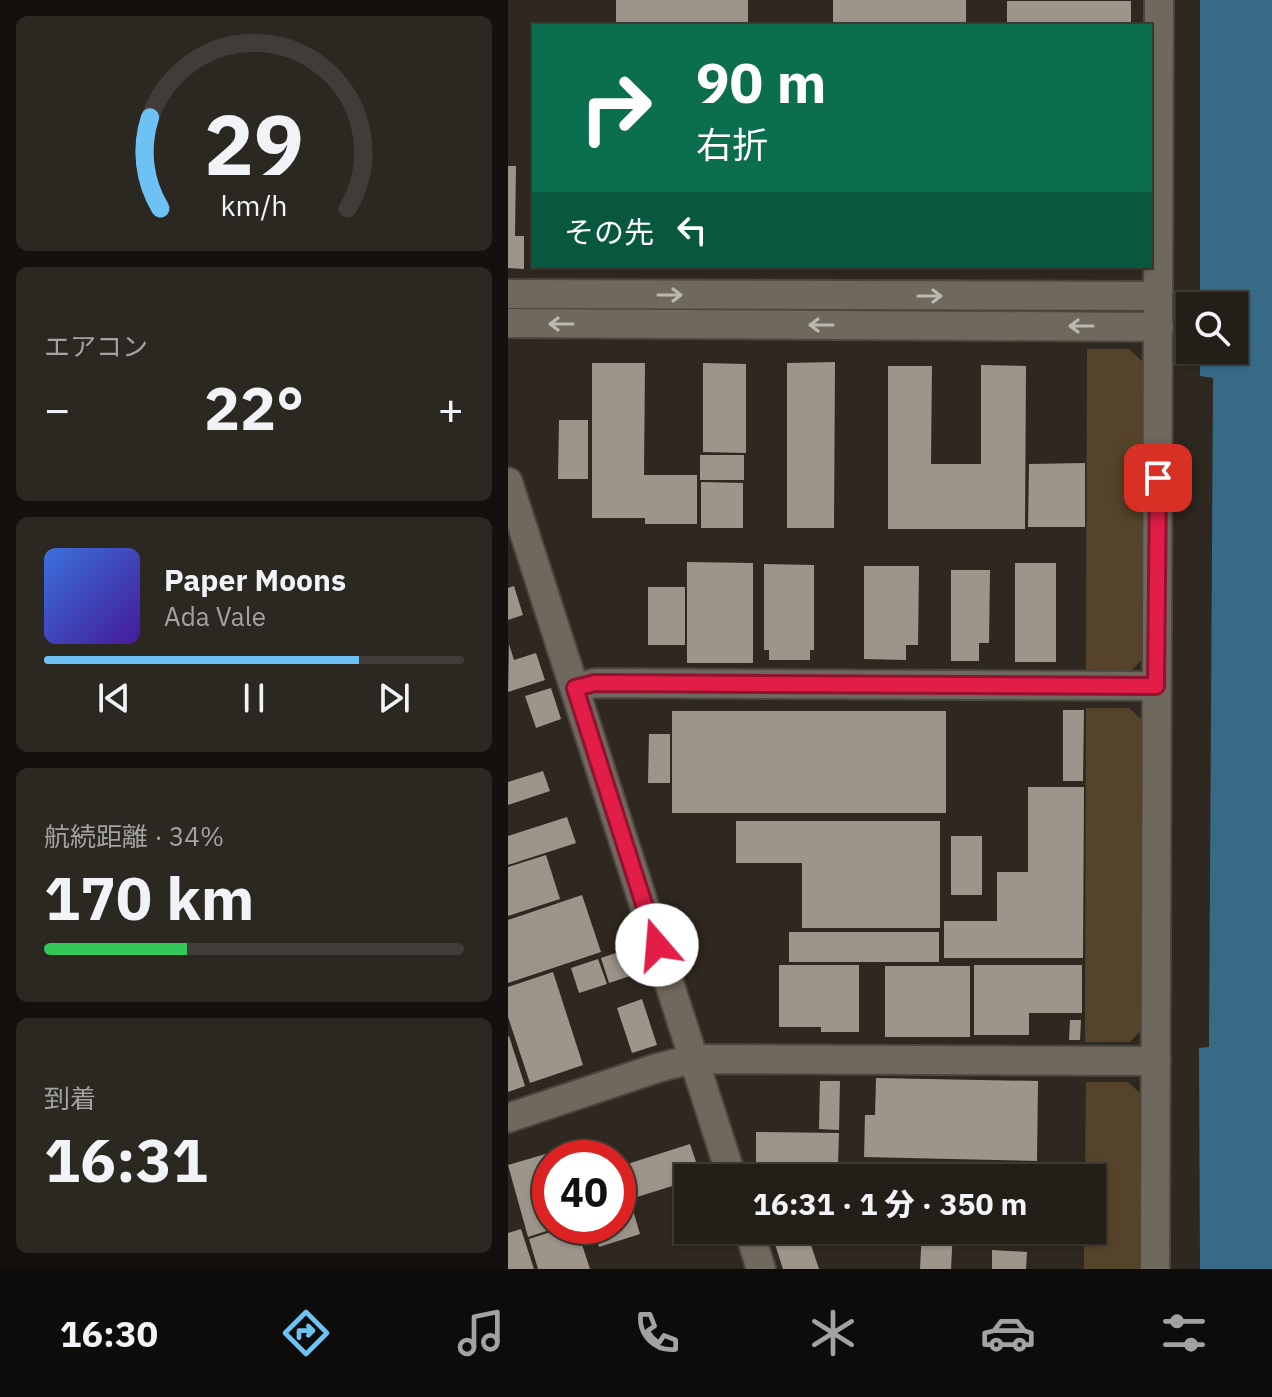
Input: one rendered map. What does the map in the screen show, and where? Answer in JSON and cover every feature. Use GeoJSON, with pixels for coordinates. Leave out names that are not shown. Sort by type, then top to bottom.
{"type":"FeatureCollection","features":[{"type":"Feature","properties":{"kind":"street"},"geometry":{"type":"LineString","coordinates":[[1155,1269],[1159,0]]}},
{"type":"Feature","properties":{"kind":"street"},"geometry":{"type":"LineString","coordinates":[[508,294],[1158,296]]}},
{"type":"Feature","properties":{"kind":"street"},"geometry":{"type":"LineString","coordinates":[[784,295],[784,325]]}},
{"type":"Feature","properties":{"kind":"street"},"geometry":{"type":"LineString","coordinates":[[508,323],[1159,327]]}},
{"type":"Feature","properties":{"kind":"street"},"geometry":{"type":"LineString","coordinates":[[508,482],[727,1164]]}},
{"type":"Feature","properties":{"kind":"street"},"geometry":{"type":"LineString","coordinates":[[575,688],[595,683],[1156,686]]}},
{"type":"Feature","properties":{"kind":"street"},"geometry":{"type":"LineString","coordinates":[[508,1118],[693,1059],[1156,1061]]}},
{"type":"Feature","properties":{"kind":"street"},"geometry":{"type":"LineString","coordinates":[[753,1244],[761,1269]]}},
{"type":"Feature","properties":{"kind":"shaded area"},"geometry":{"type":"Polygon","coordinates":[[[1087,349],[1129,349],[1144,363],[1143,658],[1132,670],[1086,670],[1087,349]]]}},
{"type":"Feature","properties":{"kind":"shaded area"},"geometry":{"type":"Polygon","coordinates":[[[1086,708],[1129,708],[1143,721],[1141,1030],[1130,1042],[1085,1042],[1086,708]]]}},
{"type":"Feature","properties":{"kind":"shaded area"},"geometry":{"type":"Polygon","coordinates":[[[1086,1082],[1128,1082],[1142,1095],[1141,1269],[1084,1269],[1084,1244],[1106,1244],[1106,1164],[1085,1164],[1086,1082]]]}},
{"type":"Feature","properties":{"kind":"water"},"geometry":{"type":"Polygon","coordinates":[[[1200,0],[1272,0],[1272,1269],[1200,1269],[1199,1048],[1209,1047],[1213,378],[1200,376],[1200,364],[1248,364],[1248,292],[1200,292],[1200,0]]]}},
{"type":"Feature","properties":{"kind":"building"},"geometry":{"type":"Polygon","coordinates":[[[616,0],[748,0],[748,24],[616,24],[616,0]]]}},
{"type":"Feature","properties":{"kind":"building"},"geometry":{"type":"Polygon","coordinates":[[[833,0],[966,0],[966,24],[833,24],[833,0]]]}},
{"type":"Feature","properties":{"kind":"building"},"geometry":{"type":"Polygon","coordinates":[[[1007,1],[1131,1],[1131,24],[1007,24],[1007,1]]]}},
{"type":"Feature","properties":{"kind":"building"},"geometry":{"type":"Polygon","coordinates":[[[508,166],[516,166],[515,236],[524,236],[524,269],[508,268],[508,166]]]}},
{"type":"Feature","properties":{"kind":"building"},"geometry":{"type":"Polygon","coordinates":[[[835,362],[834,528],[787,528],[787,363],[835,362]]]}},
{"type":"Feature","properties":{"kind":"building"},"geometry":{"type":"Polygon","coordinates":[[[592,363],[645,363],[644,475],[697,475],[697,524],[645,524],[645,518],[592,518],[592,363]]]}},
{"type":"Feature","properties":{"kind":"building"},"geometry":{"type":"Polygon","coordinates":[[[703,363],[746,364],[746,453],[703,452],[703,363]]]}},
{"type":"Feature","properties":{"kind":"building"},"geometry":{"type":"Polygon","coordinates":[[[981,365],[1026,366],[1025,529],[888,529],[888,366],[932,366],[931,464],[981,464],[981,365]]]}},
{"type":"Feature","properties":{"kind":"building"},"geometry":{"type":"Polygon","coordinates":[[[559,420],[588,420],[588,479],[558,479],[559,420]]]}},
{"type":"Feature","properties":{"kind":"building"},"geometry":{"type":"Polygon","coordinates":[[[700,455],[744,455],[744,480],[700,480],[700,455]]]}},
{"type":"Feature","properties":{"kind":"building"},"geometry":{"type":"Polygon","coordinates":[[[1085,463],[1085,527],[1028,527],[1029,464],[1085,463]]]}},
{"type":"Feature","properties":{"kind":"building"},"geometry":{"type":"Polygon","coordinates":[[[701,482],[743,483],[743,528],[701,528],[701,482]]]}},
{"type":"Feature","properties":{"kind":"building"},"geometry":{"type":"Polygon","coordinates":[[[687,562],[753,563],[753,663],[687,663],[687,562]]]}},
{"type":"Feature","properties":{"kind":"building"},"geometry":{"type":"Polygon","coordinates":[[[1015,563],[1056,563],[1056,662],[1015,662],[1015,563]]]}},
{"type":"Feature","properties":{"kind":"building"},"geometry":{"type":"Polygon","coordinates":[[[764,564],[814,565],[814,650],[810,650],[810,660],[769,660],[769,650],[764,650],[764,564]]]}},
{"type":"Feature","properties":{"kind":"building"},"geometry":{"type":"Polygon","coordinates":[[[864,566],[919,566],[918,645],[906,645],[906,660],[864,659],[864,566]]]}},
{"type":"Feature","properties":{"kind":"building"},"geometry":{"type":"Polygon","coordinates":[[[951,570],[990,570],[989,643],[979,643],[979,661],[951,661],[951,570]]]}},
{"type":"Feature","properties":{"kind":"building"},"geometry":{"type":"Polygon","coordinates":[[[514,586],[523,615],[508,620],[508,588],[514,586]]]}},
{"type":"Feature","properties":{"kind":"building"},"geometry":{"type":"Polygon","coordinates":[[[648,587],[685,587],[685,645],[648,645],[648,587]]]}},
{"type":"Feature","properties":{"kind":"building"},"geometry":{"type":"Polygon","coordinates":[[[509,644],[514,660],[536,653],[545,680],[508,692],[509,644]]]}},
{"type":"Feature","properties":{"kind":"building"},"geometry":{"type":"Polygon","coordinates":[[[551,688],[561,719],[536,728],[525,696],[551,688]]]}},
{"type":"Feature","properties":{"kind":"building"},"geometry":{"type":"Polygon","coordinates":[[[1063,710],[1084,710],[1083,781],[1063,781],[1063,710]]]}},
{"type":"Feature","properties":{"kind":"building"},"geometry":{"type":"Polygon","coordinates":[[[672,711],[946,711],[946,813],[672,813],[672,711]]]}},
{"type":"Feature","properties":{"kind":"building"},"geometry":{"type":"Polygon","coordinates":[[[649,734],[670,734],[670,783],[648,783],[649,734]]]}},
{"type":"Feature","properties":{"kind":"building"},"geometry":{"type":"Polygon","coordinates":[[[543,771],[550,791],[508,805],[508,782],[543,771]]]}},
{"type":"Feature","properties":{"kind":"building"},"geometry":{"type":"Polygon","coordinates":[[[1028,787],[1084,787],[1083,958],[944,958],[944,921],[997,921],[997,872],[1028,872],[1028,787]]]}},
{"type":"Feature","properties":{"kind":"building"},"geometry":{"type":"Polygon","coordinates":[[[567,817],[576,843],[508,865],[508,836],[567,817]]]}},
{"type":"Feature","properties":{"kind":"building"},"geometry":{"type":"Polygon","coordinates":[[[736,821],[940,821],[940,928],[802,928],[802,863],[736,863],[736,821]]]}},
{"type":"Feature","properties":{"kind":"building"},"geometry":{"type":"Polygon","coordinates":[[[951,836],[982,836],[982,895],[951,895],[951,836]]]}},
{"type":"Feature","properties":{"kind":"building"},"geometry":{"type":"Polygon","coordinates":[[[546,855],[560,899],[508,916],[508,867],[546,855]]]}},
{"type":"Feature","properties":{"kind":"building"},"geometry":{"type":"Polygon","coordinates":[[[582,895],[601,952],[508,983],[508,920],[582,895]]]}},
{"type":"Feature","properties":{"kind":"building"},"geometry":{"type":"Polygon","coordinates":[[[789,932],[939,932],[939,962],[789,962],[789,932]]]}},
{"type":"Feature","properties":{"kind":"building"},"geometry":{"type":"Polygon","coordinates":[[[628,949],[636,974],[609,983],[601,958],[628,949]]]}},
{"type":"Feature","properties":{"kind":"building"},"geometry":{"type":"Polygon","coordinates":[[[598,959],[607,984],[579,993],[571,968],[598,959]]]}},
{"type":"Feature","properties":{"kind":"building"},"geometry":{"type":"Polygon","coordinates":[[[779,965],[859,965],[859,1032],[821,1032],[821,1027],[779,1027],[779,965]]]}},
{"type":"Feature","properties":{"kind":"building"},"geometry":{"type":"Polygon","coordinates":[[[974,965],[1082,965],[1082,1013],[1029,1013],[1029,1035],[974,1035],[974,965]]]}},
{"type":"Feature","properties":{"kind":"building"},"geometry":{"type":"Polygon","coordinates":[[[885,966],[970,966],[970,1037],[885,1037],[885,966]]]}},
{"type":"Feature","properties":{"kind":"building"},"geometry":{"type":"Polygon","coordinates":[[[553,972],[583,1065],[530,1083],[508,1017],[508,987],[553,972]]]}},
{"type":"Feature","properties":{"kind":"building"},"geometry":{"type":"Polygon","coordinates":[[[642,999],[657,1045],[632,1053],[617,1008],[642,999]]]}},
{"type":"Feature","properties":{"kind":"building"},"geometry":{"type":"Polygon","coordinates":[[[1070,1020],[1081,1020],[1080,1040],[1069,1040],[1070,1020]]]}},
{"type":"Feature","properties":{"kind":"building"},"geometry":{"type":"Polygon","coordinates":[[[508,1037],[525,1086],[508,1092],[508,1037]]]}},
{"type":"Feature","properties":{"kind":"building"},"geometry":{"type":"Polygon","coordinates":[[[876,1078],[1038,1081],[1037,1161],[864,1157],[865,1115],[875,1115],[876,1078]]]}},
{"type":"Feature","properties":{"kind":"building"},"geometry":{"type":"Polygon","coordinates":[[[820,1081],[840,1081],[839,1130],[819,1129],[820,1081]]]}},
{"type":"Feature","properties":{"kind":"building"},"geometry":{"type":"Polygon","coordinates":[[[756,1132],[839,1133],[838,1164],[756,1164],[756,1132]]]}},
{"type":"Feature","properties":{"kind":"building"},"geometry":{"type":"Polygon","coordinates":[[[690,1144],[697,1164],[674,1164],[674,1185],[636,1197],[636,1161],[690,1144]]]}},
{"type":"Feature","properties":{"kind":"building"},"geometry":{"type":"Polygon","coordinates":[[[532,1158],[532,1236],[528,1237],[508,1165],[532,1158]]]}},
{"type":"Feature","properties":{"kind":"building"},"geometry":{"type":"Polygon","coordinates":[[[521,1229],[534,1269],[508,1269],[508,1233],[521,1229]]]}},
{"type":"Feature","properties":{"kind":"building"},"geometry":{"type":"Polygon","coordinates":[[[532,1238],[532,1244],[582,1244],[590,1269],[538,1269],[529,1239],[532,1238]]]}},
{"type":"Feature","properties":{"kind":"building"},"geometry":{"type":"Polygon","coordinates":[[[775,1244],[811,1244],[819,1269],[783,1269],[775,1244]]]}},
{"type":"Feature","properties":{"kind":"building"},"geometry":{"type":"Polygon","coordinates":[[[921,1244],[952,1244],[951,1269],[920,1269],[921,1244]]]}},
{"type":"Feature","properties":{"kind":"building"},"geometry":{"type":"Polygon","coordinates":[[[992,1250],[1027,1252],[1026,1269],[992,1269],[992,1250]]]}},
{"type":"Feature","properties":{"kind":"route"},"geometry":{"type":"LineString","coordinates":[[657,945],[575,688],[595,683],[1156,686],[1158,478]]}}]}
